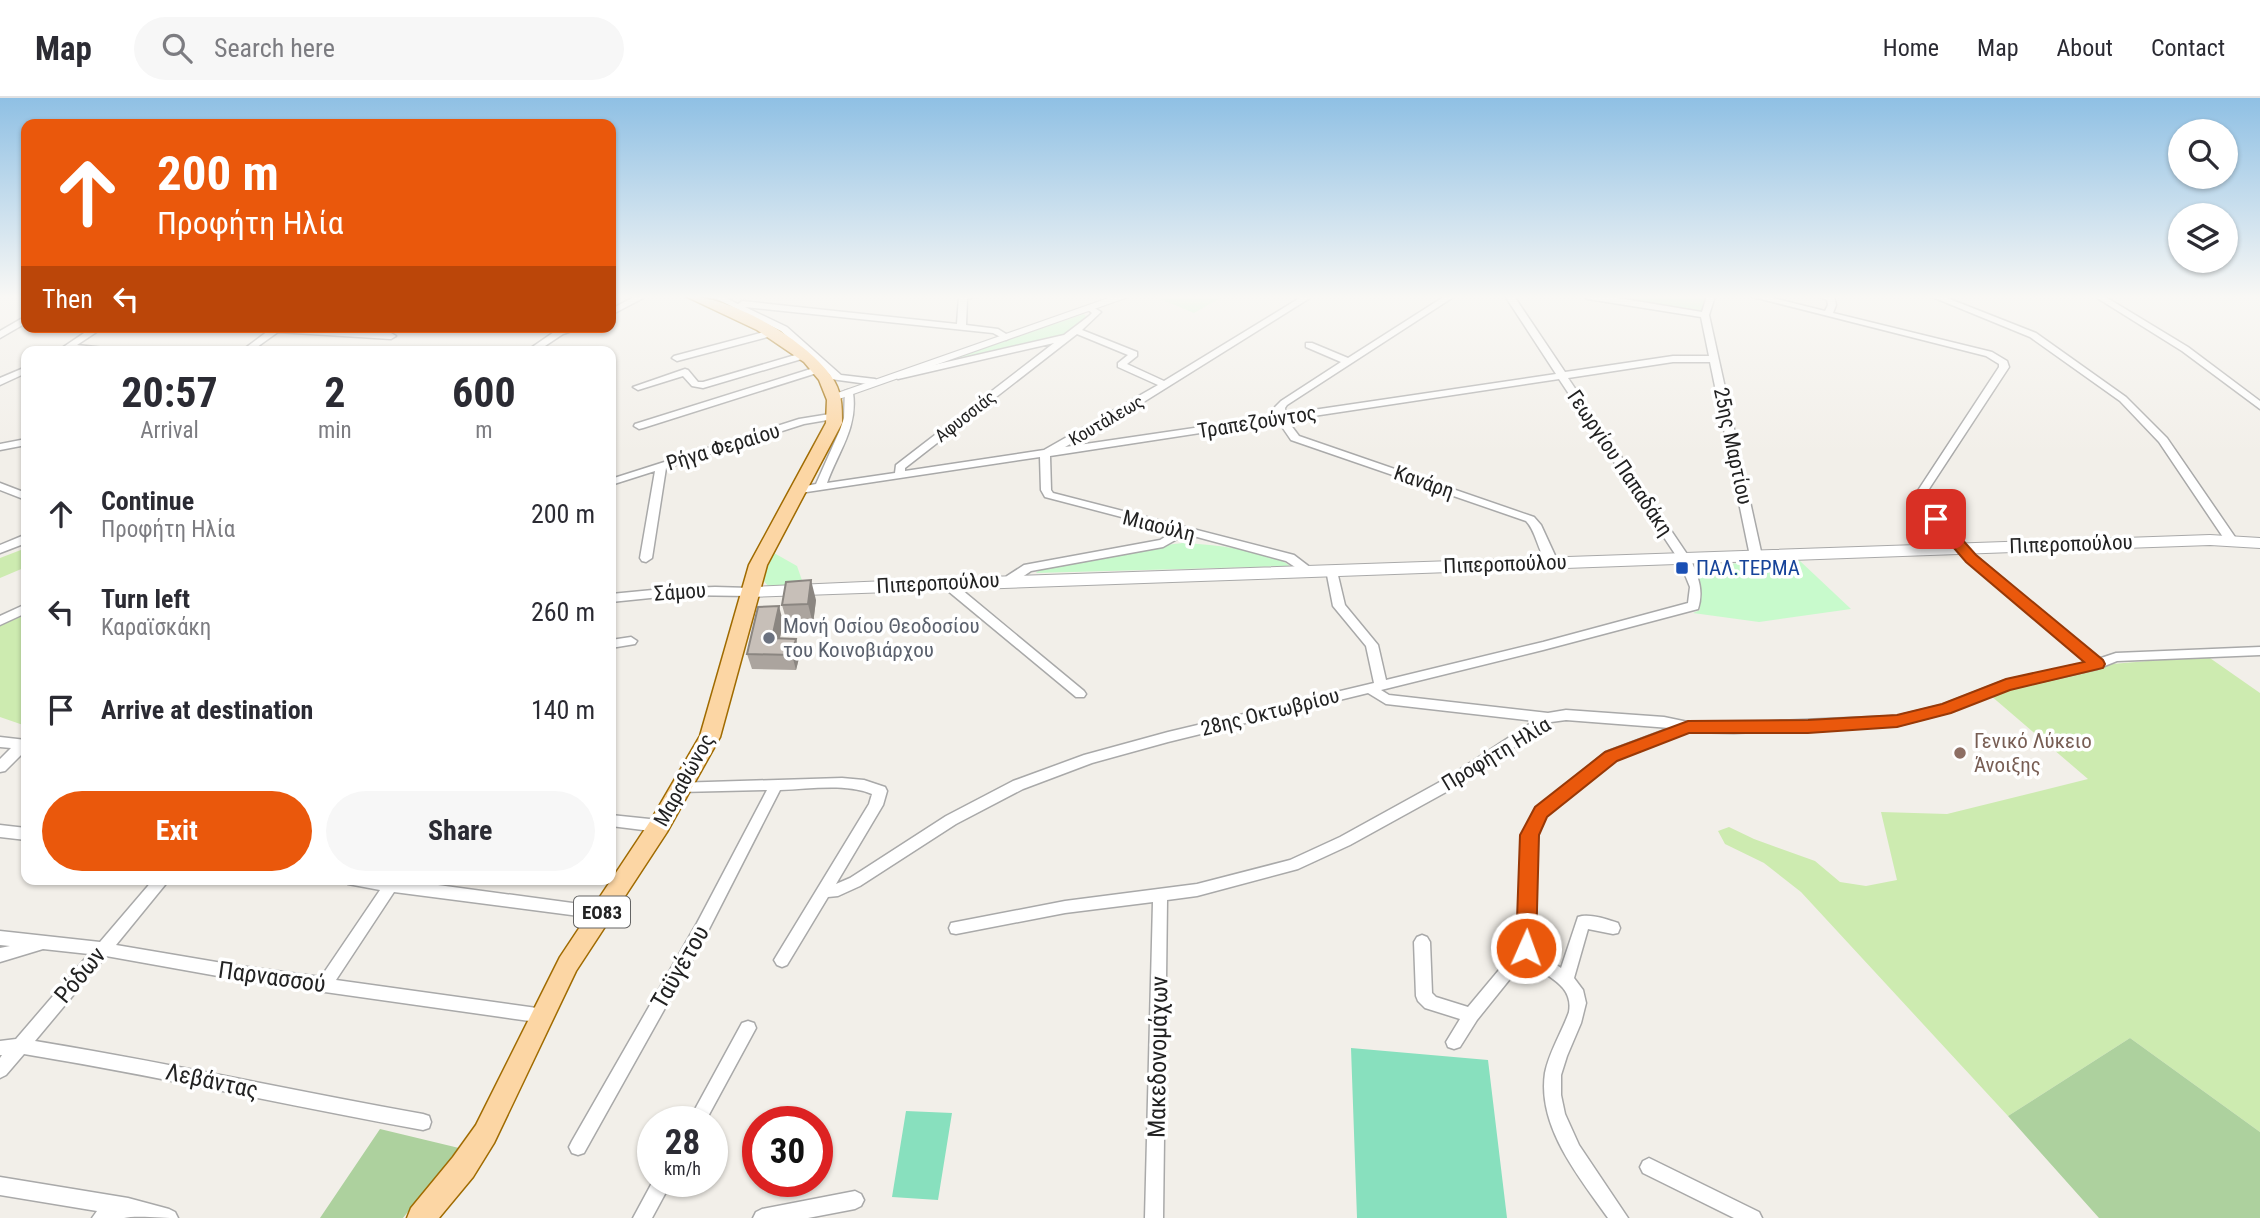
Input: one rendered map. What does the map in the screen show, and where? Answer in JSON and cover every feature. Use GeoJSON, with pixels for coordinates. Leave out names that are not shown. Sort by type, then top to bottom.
{"type":"FeatureCollection","features":[{"type":"Feature","properties":{"kind":"main road"},"geometry":{"type":"LineString","coordinates":[[792,348],[839,389]]}},
{"type":"Feature","properties":{"kind":"main road","name":"Μαραθώνος"},"geometry":{"type":"LineString","coordinates":[[421,1218],[463,1167],[485,1134],[568,964],[659,827],[710,737],[758,565],[830,434],[836,416],[839,389]]}},
{"type":"Feature","properties":{"kind":"street"},"geometry":{"type":"LineString","coordinates":[[677,358],[714,348]]}},
{"type":"Feature","properties":{"kind":"street"},"geometry":{"type":"LineString","coordinates":[[802,348],[839,389],[850,417],[820,487]]}},
{"type":"Feature","properties":{"kind":"street"},"geometry":{"type":"LineString","coordinates":[[876,382],[973,348]]}},
{"type":"Feature","properties":{"kind":"street","name":"Αφυσσιάς"},"geometry":{"type":"LineString","coordinates":[[900,475],[900,467],[1053,348]]}},
{"type":"Feature","properties":{"kind":"street"},"geometry":{"type":"LineString","coordinates":[[1116,348],[1134,354],[1121,365],[1165,385]]}},
{"type":"Feature","properties":{"kind":"street","name":"Κουτάλεως"},"geometry":{"type":"LineString","coordinates":[[1045,454],[1082,435],[1224,348]]}},
{"type":"Feature","properties":{"kind":"street"},"geometry":{"type":"LineString","coordinates":[[1317,348],[1349,362]]}},
{"type":"Feature","properties":{"kind":"street"},"geometry":{"type":"LineString","coordinates":[[1281,418],[1280,407],[1284,403],[1370,348]]}},
{"type":"Feature","properties":{"kind":"street","name":"Γεωργίου Παπαδάκη"},"geometry":{"type":"LineString","coordinates":[[1544,348],[1685,559]]}},
{"type":"Feature","properties":{"kind":"street","name":"25ης Μαρτίου"},"geometry":{"type":"LineString","coordinates":[[1712,348],[1756,556]]}},
{"type":"Feature","properties":{"kind":"street"},"geometry":{"type":"LineString","coordinates":[[1960,348],[1998,358],[2004,367],[1922,492],[1924,505],[1960,548],[2097,664]]}},
{"type":"Feature","properties":{"kind":"street"},"geometry":{"type":"LineString","coordinates":[[2052,348],[2123,398],[2163,440],[2231,540]]}},
{"type":"Feature","properties":{"kind":"street"},"geometry":{"type":"LineString","coordinates":[[2184,348],[2260,406]]}},
{"type":"Feature","properties":{"kind":"street"},"geometry":{"type":"LineString","coordinates":[[839,389],[1013,349],[1034,363]]}},
{"type":"Feature","properties":{"kind":"street"},"geometry":{"type":"LineString","coordinates":[[638,387],[685,372],[695,384],[703,385],[802,356]]}},
{"type":"Feature","properties":{"kind":"street","name":"Τραπεζούντος"},"geometry":{"type":"LineString","coordinates":[[800,490],[1673,359],[1714,359]]}},
{"type":"Feature","properties":{"kind":"street"},"geometry":{"type":"LineString","coordinates":[[0,382],[21,372]]}},
{"type":"Feature","properties":{"kind":"street"},"geometry":{"type":"LineString","coordinates":[[639,426],[818,372]]}},
{"type":"Feature","properties":{"kind":"street"},"geometry":{"type":"LineString","coordinates":[[14,376],[21,377]]}},
{"type":"Feature","properties":{"kind":"street","name":"Ρήγα Φεραίου"},"geometry":{"type":"LineString","coordinates":[[616,480],[803,421],[836,416]]}},
{"type":"Feature","properties":{"kind":"street","name":"Κανάρη"},"geometry":{"type":"LineString","coordinates":[[1281,418],[1295,438],[1530,519],[1536,525],[1552,562]]}},
{"type":"Feature","properties":{"kind":"street"},"geometry":{"type":"LineString","coordinates":[[1082,435],[1091,447]]}},
{"type":"Feature","properties":{"kind":"street"},"geometry":{"type":"LineString","coordinates":[[0,447],[21,443]]}},
{"type":"Feature","properties":{"kind":"street","name":"Μιαούλη"},"geometry":{"type":"LineString","coordinates":[[1045,454],[1046,490],[1049,495],[1182,532],[1290,558],[1307,571]]}},
{"type":"Feature","properties":{"kind":"street"},"geometry":{"type":"LineString","coordinates":[[646,558],[661,466]]}},
{"type":"Feature","properties":{"kind":"street"},"geometry":{"type":"LineString","coordinates":[[0,486],[21,495]]}},
{"type":"Feature","properties":{"kind":"street"},"geometry":{"type":"LineString","coordinates":[[1011,579],[1020,571],[1035,566],[1163,543],[1182,532]]}},
{"type":"Feature","properties":{"kind":"street","name":"Πιπεροπούλου"},"geometry":{"type":"LineString","coordinates":[[750,592],[1011,579],[1960,548],[2231,540],[2259,544]]}},
{"type":"Feature","properties":{"kind":"street"},"geometry":{"type":"LineString","coordinates":[[0,549],[21,541]]}},
{"type":"Feature","properties":{"kind":"street","name":"28ης Οκτωβρίου"},"geometry":{"type":"LineString","coordinates":[[823,892],[838,890],[855,882],[951,820],[1018,785],[1089,759],[1375,685],[1682,611],[1694,606],[1696,594],[1692,573],[1685,559]]}},
{"type":"Feature","properties":{"kind":"street"},"geometry":{"type":"LineString","coordinates":[[1332,570],[1339,607],[1372,645],[1375,685],[1386,699],[1548,718]]}},
{"type":"Feature","properties":{"kind":"street"},"geometry":{"type":"LineString","coordinates":[[946,583],[1080,694]]}},
{"type":"Feature","properties":{"kind":"street","name":"Σάμου"},"geometry":{"type":"LineString","coordinates":[[616,597],[717,589],[750,592]]}},
{"type":"Feature","properties":{"kind":"street"},"geometry":{"type":"LineString","coordinates":[[0,621],[21,610]]}},
{"type":"Feature","properties":{"kind":"street"},"geometry":{"type":"LineString","coordinates":[[616,643],[631,641]]}},
{"type":"Feature","properties":{"kind":"street","name":"Προφήτη Ηλία"},"geometry":{"type":"LineString","coordinates":[[956,928],[1065,907],[1160,896],[1256,876],[1315,855],[1452,782],[1548,718],[1566,715],[1664,722],[1688,727],[1808,726],[1897,721],[1945,709],[2006,685],[2116,657],[2260,651]]}},
{"type":"Feature","properties":{"kind":"street"},"geometry":{"type":"LineString","coordinates":[[1619,1218],[1577,1156],[1562,1128],[1555,1106],[1555,1064],[1576,1017],[1578,998],[1565,981],[1531,956],[1526,948],[1530,835],[1541,812],[1611,756],[1688,727]]}},
{"type":"Feature","properties":{"kind":"street"},"geometry":{"type":"LineString","coordinates":[[0,742],[21,745]]}},
{"type":"Feature","properties":{"kind":"street"},"geometry":{"type":"LineString","coordinates":[[0,766],[21,748]]}},
{"type":"Feature","properties":{"kind":"street"},"geometry":{"type":"LineString","coordinates":[[680,788],[864,785],[880,791],[876,805],[782,960]]}},
{"type":"Feature","properties":{"kind":"street","name":"Ταϋγέτου"},"geometry":{"type":"LineString","coordinates":[[578,1147],[702,928],[776,786]]}},
{"type":"Feature","properties":{"kind":"street"},"geometry":{"type":"LineString","coordinates":[[616,821],[659,827]]}},
{"type":"Feature","properties":{"kind":"street"},"geometry":{"type":"LineString","coordinates":[[0,831],[21,833]]}},
{"type":"Feature","properties":{"kind":"street","name":"Ρόδων"},"geometry":{"type":"LineString","coordinates":[[0,1070],[158,885]]}},
{"type":"Feature","properties":{"kind":"street"},"geometry":{"type":"LineString","coordinates":[[325,984],[391,885]]}},
{"type":"Feature","properties":{"kind":"street"},"geometry":{"type":"LineString","coordinates":[[406,885],[602,912]]}},
{"type":"Feature","properties":{"kind":"street","name":"Μακεδονομάχων"},"geometry":{"type":"LineString","coordinates":[[1154,1218],[1160,896]]}},
{"type":"Feature","properties":{"kind":"street"},"geometry":{"type":"LineString","coordinates":[[1565,981],[1583,921],[1613,928]]}},
{"type":"Feature","properties":{"kind":"street","name":"Παρνασσού"},"geometry":{"type":"LineString","coordinates":[[0,938],[102,949],[240,973],[544,1016]]}},
{"type":"Feature","properties":{"kind":"street"},"geometry":{"type":"LineString","coordinates":[[0,955],[46,941]]}},
{"type":"Feature","properties":{"kind":"street"},"geometry":{"type":"LineString","coordinates":[[1422,942],[1424,996],[1431,1003],[1471,1015]]}},
{"type":"Feature","properties":{"kind":"street"},"geometry":{"type":"LineString","coordinates":[[1454,1042],[1471,1015],[1526,948]]}},
{"type":"Feature","properties":{"kind":"street"},"geometry":{"type":"LineString","coordinates":[[705,1106],[748,1028]]}},
{"type":"Feature","properties":{"kind":"street","name":"Λεβάντας"},"geometry":{"type":"LineString","coordinates":[[0,1048],[20,1046],[126,1063],[289,1098],[423,1122]]}},
{"type":"Feature","properties":{"kind":"street"},"geometry":{"type":"LineString","coordinates":[[1649,1167],[1753,1218]]}},
{"type":"Feature","properties":{"kind":"street"},"geometry":{"type":"LineString","coordinates":[[0,1186],[128,1207],[169,1218]]}},
{"type":"Feature","properties":{"kind":"street"},"geometry":{"type":"LineString","coordinates":[[642,1218],[654,1197]]}},
{"type":"Feature","properties":{"kind":"street"},"geometry":{"type":"LineString","coordinates":[[762,1218],[855,1200]]}},
{"type":"Feature","properties":{"kind":"street"},"geometry":{"type":"LineString","coordinates":[[101,1218],[128,1207]]}},
{"type":"Feature","properties":{"kind":"green space"},"geometry":{"type":"Polygon","coordinates":[[[983,348],[1007,348],[930,366],[983,348]]]}},
{"type":"Feature","properties":{"kind":"green space"},"geometry":{"type":"Polygon","coordinates":[[[1182,543],[1223,546],[1254,552],[1281,560],[1290,566],[1036,573],[1082,558],[1182,543]]]}},
{"type":"Feature","properties":{"kind":"green space"},"geometry":{"type":"Polygon","coordinates":[[[21,550],[21,569],[0,578],[0,558],[21,550]]]}},
{"type":"Feature","properties":{"kind":"green space"},"geometry":{"type":"Polygon","coordinates":[[[774,553],[797,566],[804,586],[769,587],[762,579],[774,553]]]}},
{"type":"Feature","properties":{"kind":"green space"},"geometry":{"type":"Polygon","coordinates":[[[1800,561],[1851,609],[1759,622],[1693,613],[1700,610],[1695,565],[1800,561]]]}},
{"type":"Feature","properties":{"kind":"green space"},"geometry":{"type":"Polygon","coordinates":[[[21,613],[21,724],[0,717],[0,623],[21,613]]]}},
{"type":"Feature","properties":{"kind":"green space"},"geometry":{"type":"Polygon","coordinates":[[[2207,656],[2260,693],[2260,1132],[2130,1038],[2008,1116],[1801,892],[1764,863],[1725,844],[1718,831],[1729,827],[1815,861],[1840,882],[1866,886],[1897,880],[1881,812],[1947,814],[2088,779],[1990,695],[2112,664],[2207,656]]]}},
{"type":"Feature","properties":{"kind":"green space"},"geometry":{"type":"Polygon","coordinates":[[[2130,1038],[2260,1132],[2260,1218],[2099,1218],[2008,1116],[2130,1038]]]}},
{"type":"Feature","properties":{"kind":"green space"},"geometry":{"type":"Polygon","coordinates":[[[1351,1048],[1488,1060],[1507,1218],[1357,1218],[1351,1048]]]}},
{"type":"Feature","properties":{"kind":"green space"},"geometry":{"type":"Polygon","coordinates":[[[906,1111],[952,1113],[938,1200],[892,1197],[906,1111]]]}},
{"type":"Feature","properties":{"kind":"green space"},"geometry":{"type":"Polygon","coordinates":[[[380,1129],[459,1148],[403,1218],[320,1218],[380,1129]]]}},
{"type":"Feature","properties":{"kind":"building"},"geometry":{"type":"Polygon","coordinates":[[[811,580],[808,604],[782,605],[786,582],[811,580]]]}},
{"type":"Feature","properties":{"kind":"building"},"geometry":{"type":"Polygon","coordinates":[[[779,606],[772,638],[796,639],[792,655],[747,654],[758,607],[779,606]]]}},
{"type":"Feature","properties":{"kind":"place","name":"ΠΑΛ.ΤΕΡΜΑ"},"geometry":{"type":"Point","coordinates":[1682,568]}},
{"type":"Feature","properties":{"kind":"place","name":"Μονή Οσίου Θεοδοσίου του Κοινοβιάρχου"},"geometry":{"type":"Point","coordinates":[769,638]}},
{"type":"Feature","properties":{"kind":"place","name":"Γενικό Λύκειο Άνοιξης"},"geometry":{"type":"Point","coordinates":[1960,753]}},
{"type":"Feature","properties":{"kind":"route"},"geometry":{"type":"LineString","coordinates":[[1526,948],[1530,835],[1541,812],[1611,756],[1688,727],[1808,726],[1897,721],[1945,709],[2006,685],[2097,664],[1971,558],[1936,519]]}}]}
